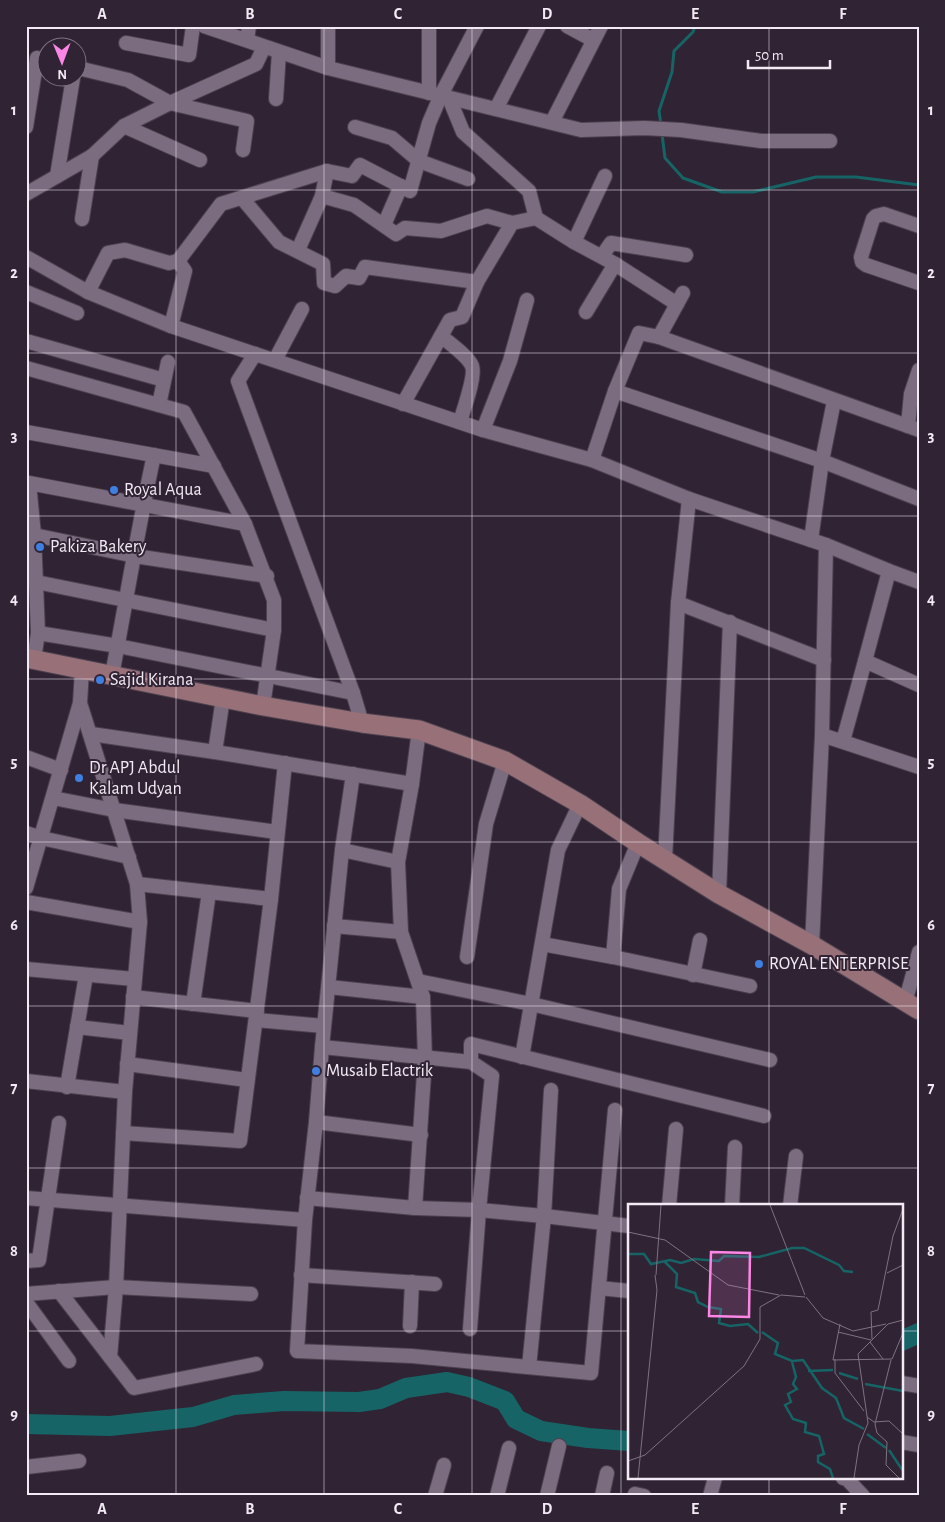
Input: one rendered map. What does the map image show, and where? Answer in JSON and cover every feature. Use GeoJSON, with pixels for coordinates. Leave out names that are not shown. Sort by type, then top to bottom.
{"type":"FeatureCollection","features":[{"type":"Feature","properties":{"kind":"main road"},"geometry":{"type":"LineString","coordinates":[[30,658],[263,706],[362,723],[419,730],[505,761],[580,804],[719,894],[812,945],[912,1006]]}},
{"type":"Feature","properties":{"kind":"street"},"geometry":{"type":"LineString","coordinates":[[126,43],[189,55],[193,26]]}},
{"type":"Feature","properties":{"kind":"street"},"geometry":{"type":"LineString","coordinates":[[204,26],[248,33],[264,47],[328,68],[580,130],[649,128],[761,141],[830,141]]}},
{"type":"Feature","properties":{"kind":"street"},"geometry":{"type":"LineString","coordinates":[[328,26],[328,68]]}},
{"type":"Feature","properties":{"kind":"street"},"geometry":{"type":"LineString","coordinates":[[429,26],[440,95],[463,132],[529,191],[536,218]]}},
{"type":"Feature","properties":{"kind":"street"},"geometry":{"type":"LineString","coordinates":[[88,292],[108,253],[125,250],[170,263],[178,261],[221,204],[327,171],[352,176],[360,165],[410,191],[429,123],[440,95],[477,26]]}},
{"type":"Feature","properties":{"kind":"street"},"geometry":{"type":"LineString","coordinates":[[496,109],[539,26]]}},
{"type":"Feature","properties":{"kind":"street"},"geometry":{"type":"LineString","coordinates":[[567,26],[593,40]]}},
{"type":"Feature","properties":{"kind":"street"},"geometry":{"type":"LineString","coordinates":[[552,122],[601,26]]}},
{"type":"Feature","properties":{"kind":"street"},"geometry":{"type":"LineString","coordinates":[[26,194],[92,156],[124,126],[170,102],[256,64],[264,47]]}},
{"type":"Feature","properties":{"kind":"street"},"geometry":{"type":"LineString","coordinates":[[276,99],[279,52]]}},
{"type":"Feature","properties":{"kind":"street"},"geometry":{"type":"LineString","coordinates":[[26,127],[37,58]]}},
{"type":"Feature","properties":{"kind":"street"},"geometry":{"type":"LineString","coordinates":[[88,70],[128,80],[170,102],[248,121],[243,150]]}},
{"type":"Feature","properties":{"kind":"street"},"geometry":{"type":"LineString","coordinates":[[57,176],[72,88]]}},
{"type":"Feature","properties":{"kind":"street"},"geometry":{"type":"LineString","coordinates":[[124,126],[200,160]]}},
{"type":"Feature","properties":{"kind":"street"},"geometry":{"type":"LineString","coordinates":[[355,127],[392,138],[419,161],[468,178]]}},
{"type":"Feature","properties":{"kind":"street"},"geometry":{"type":"LineString","coordinates":[[82,219],[92,156]]}},
{"type":"Feature","properties":{"kind":"street"},"geometry":{"type":"LineString","coordinates":[[298,250],[322,196],[327,171]]}},
{"type":"Feature","properties":{"kind":"street"},"geometry":{"type":"LineString","coordinates":[[574,242],[605,176]]}},
{"type":"Feature","properties":{"kind":"street"},"geometry":{"type":"LineString","coordinates":[[384,225],[401,186]]}},
{"type":"Feature","properties":{"kind":"street"},"geometry":{"type":"LineString","coordinates":[[322,196],[354,205],[396,234],[405,228],[441,231],[487,216],[512,222],[536,218],[574,242],[680,299],[659,337]]}},
{"type":"Feature","properties":{"kind":"street"},"geometry":{"type":"LineString","coordinates":[[242,198],[278,242],[298,250],[323,264],[324,283],[335,286],[346,276],[359,278],[365,267],[477,282]]}},
{"type":"Feature","properties":{"kind":"street"},"geometry":{"type":"LineString","coordinates":[[919,226],[884,214],[876,216],[873,219],[861,257],[862,262],[866,265],[919,283]]}},
{"type":"Feature","properties":{"kind":"street"},"geometry":{"type":"LineString","coordinates":[[403,404],[450,320],[462,317],[477,282],[512,222]]}},
{"type":"Feature","properties":{"kind":"street"},"geometry":{"type":"LineString","coordinates":[[602,256],[611,243],[686,255]]}},
{"type":"Feature","properties":{"kind":"street"},"geometry":{"type":"LineString","coordinates":[[26,257],[88,292],[172,326],[483,430],[592,460],[689,499],[826,545],[919,582]]}},
{"type":"Feature","properties":{"kind":"street"},"geometry":{"type":"LineString","coordinates":[[172,326],[185,272],[178,261]]}},
{"type":"Feature","properties":{"kind":"street"},"geometry":{"type":"LineString","coordinates":[[586,312],[615,264]]}},
{"type":"Feature","properties":{"kind":"street"},"geometry":{"type":"LineString","coordinates":[[26,292],[77,313]]}},
{"type":"Feature","properties":{"kind":"street"},"geometry":{"type":"LineString","coordinates":[[483,430],[510,361],[527,300]]}},
{"type":"Feature","properties":{"kind":"street"},"geometry":{"type":"LineString","coordinates":[[275,360],[302,309]]}},
{"type":"Feature","properties":{"kind":"street"},"geometry":{"type":"LineString","coordinates":[[592,460],[616,391],[640,333],[659,337],[914,428],[911,394],[919,370]]}},
{"type":"Feature","properties":{"kind":"street"},"geometry":{"type":"LineString","coordinates":[[441,336],[472,366],[473,374],[460,422]]}},
{"type":"Feature","properties":{"kind":"street"},"geometry":{"type":"LineString","coordinates":[[26,341],[164,380]]}},
{"type":"Feature","properties":{"kind":"street"},"geometry":{"type":"LineString","coordinates":[[255,354],[238,381],[353,693],[362,723]]}},
{"type":"Feature","properties":{"kind":"street"},"geometry":{"type":"LineString","coordinates":[[160,405],[168,362]]}},
{"type":"Feature","properties":{"kind":"street"},"geometry":{"type":"LineString","coordinates":[[26,368],[184,412],[245,524],[274,600],[274,630],[263,706]]}},
{"type":"Feature","properties":{"kind":"street"},"geometry":{"type":"LineString","coordinates":[[616,391],[822,461],[919,499]]}},
{"type":"Feature","properties":{"kind":"street"},"geometry":{"type":"LineString","coordinates":[[811,540],[822,461],[834,401]]}},
{"type":"Feature","properties":{"kind":"street"},"geometry":{"type":"LineString","coordinates":[[26,432],[214,466]]}},
{"type":"Feature","properties":{"kind":"street"},"geometry":{"type":"LineString","coordinates":[[112,675],[154,455]]}},
{"type":"Feature","properties":{"kind":"street"},"geometry":{"type":"LineString","coordinates":[[30,658],[38,633],[30,565],[34,535],[29,517],[29,483],[245,524]]}},
{"type":"Feature","properties":{"kind":"street"},"geometry":{"type":"LineString","coordinates":[[665,860],[678,603],[689,499]]}},
{"type":"Feature","properties":{"kind":"street"},"geometry":{"type":"LineString","coordinates":[[34,535],[135,556],[266,576]]}},
{"type":"Feature","properties":{"kind":"street"},"geometry":{"type":"LineString","coordinates":[[812,945],[822,735],[826,545]]}},
{"type":"Feature","properties":{"kind":"street"},"geometry":{"type":"LineString","coordinates":[[843,741],[889,571]]}},
{"type":"Feature","properties":{"kind":"street"},"geometry":{"type":"LineString","coordinates":[[33,588],[126,601],[274,630]]}},
{"type":"Feature","properties":{"kind":"street"},"geometry":{"type":"LineString","coordinates":[[678,603],[824,660]]}},
{"type":"Feature","properties":{"kind":"street"},"geometry":{"type":"LineString","coordinates":[[719,894],[730,622]]}},
{"type":"Feature","properties":{"kind":"street"},"geometry":{"type":"LineString","coordinates":[[38,633],[118,646],[353,693]]}},
{"type":"Feature","properties":{"kind":"street"},"geometry":{"type":"LineString","coordinates":[[865,661],[919,685]]}},
{"type":"Feature","properties":{"kind":"street"},"geometry":{"type":"LineString","coordinates":[[26,888],[80,704],[82,670]]}},
{"type":"Feature","properties":{"kind":"street"},"geometry":{"type":"LineString","coordinates":[[215,752],[223,698]]}},
{"type":"Feature","properties":{"kind":"street"},"geometry":{"type":"LineString","coordinates":[[80,704],[137,884],[140,922],[125,1092],[116,1286],[110,1358]]}},
{"type":"Feature","properties":{"kind":"street"},"geometry":{"type":"LineString","coordinates":[[415,1208],[425,1059],[423,997],[401,932],[398,862],[412,784],[419,730]]}},
{"type":"Feature","properties":{"kind":"street"},"geometry":{"type":"LineString","coordinates":[[91,734],[412,784]]}},
{"type":"Feature","properties":{"kind":"street"},"geometry":{"type":"LineString","coordinates":[[822,735],[919,767]]}},
{"type":"Feature","properties":{"kind":"street"},"geometry":{"type":"LineString","coordinates":[[26,757],[61,770]]}},
{"type":"Feature","properties":{"kind":"street"},"geometry":{"type":"LineString","coordinates":[[467,957],[486,824],[505,761]]}},
{"type":"Feature","properties":{"kind":"street"},"geometry":{"type":"LineString","coordinates":[[123,1133],[240,1141],[271,899],[285,763]]}},
{"type":"Feature","properties":{"kind":"street"},"geometry":{"type":"LineString","coordinates":[[353,774],[342,850],[307,1198],[296,1351],[412,1356],[591,1373],[615,1110]]}},
{"type":"Feature","properties":{"kind":"street"},"geometry":{"type":"LineString","coordinates":[[53,798],[114,810],[277,832]]}},
{"type":"Feature","properties":{"kind":"street"},"geometry":{"type":"LineString","coordinates":[[522,1057],[558,850],[580,804]]}},
{"type":"Feature","properties":{"kind":"street"},"geometry":{"type":"LineString","coordinates":[[26,833],[129,857]]}},
{"type":"Feature","properties":{"kind":"street"},"geometry":{"type":"LineString","coordinates":[[613,957],[620,889],[638,842]]}},
{"type":"Feature","properties":{"kind":"street"},"geometry":{"type":"LineString","coordinates":[[342,850],[398,862]]}},
{"type":"Feature","properties":{"kind":"street"},"geometry":{"type":"LineString","coordinates":[[137,884],[271,899]]}},
{"type":"Feature","properties":{"kind":"street"},"geometry":{"type":"LineString","coordinates":[[193,1004],[209,892]]}},
{"type":"Feature","properties":{"kind":"street"},"geometry":{"type":"LineString","coordinates":[[26,902],[140,922]]}},
{"type":"Feature","properties":{"kind":"street"},"geometry":{"type":"LineString","coordinates":[[334,926],[401,932]]}},
{"type":"Feature","properties":{"kind":"street"},"geometry":{"type":"LineString","coordinates":[[693,975],[700,940]]}},
{"type":"Feature","properties":{"kind":"street"},"geometry":{"type":"LineString","coordinates":[[542,944],[750,986]]}},
{"type":"Feature","properties":{"kind":"street"},"geometry":{"type":"LineString","coordinates":[[912,1006],[919,952]]}},
{"type":"Feature","properties":{"kind":"street"},"geometry":{"type":"LineString","coordinates":[[26,969],[134,979]]}},
{"type":"Feature","properties":{"kind":"street"},"geometry":{"type":"LineString","coordinates":[[66,1087],[86,975]]}},
{"type":"Feature","properties":{"kind":"street"},"geometry":{"type":"LineString","coordinates":[[418,981],[531,1004],[770,1060]]}},
{"type":"Feature","properties":{"kind":"street"},"geometry":{"type":"LineString","coordinates":[[329,987],[423,997]]}},
{"type":"Feature","properties":{"kind":"street"},"geometry":{"type":"LineString","coordinates":[[132,997],[193,1004],[324,1026]]}},
{"type":"Feature","properties":{"kind":"street"},"geometry":{"type":"LineString","coordinates":[[78,1027],[130,1033]]}},
{"type":"Feature","properties":{"kind":"street"},"geometry":{"type":"LineString","coordinates":[[471,1062],[471,1044],[764,1116]]}},
{"type":"Feature","properties":{"kind":"street"},"geometry":{"type":"LineString","coordinates":[[322,1047],[425,1059],[471,1062],[492,1076],[470,1329]]}},
{"type":"Feature","properties":{"kind":"street"},"geometry":{"type":"LineString","coordinates":[[127,1064],[247,1080]]}},
{"type":"Feature","properties":{"kind":"street"},"geometry":{"type":"LineString","coordinates":[[26,1081],[66,1087],[125,1092]]}},
{"type":"Feature","properties":{"kind":"street"},"geometry":{"type":"LineString","coordinates":[[529,1367],[544,1216],[551,1090]]}},
{"type":"Feature","properties":{"kind":"street"},"geometry":{"type":"LineString","coordinates":[[316,1122],[421,1135]]}},
{"type":"Feature","properties":{"kind":"street"},"geometry":{"type":"LineString","coordinates":[[26,1262],[39,1260],[59,1123]]}},
{"type":"Feature","properties":{"kind":"street"},"geometry":{"type":"LineString","coordinates":[[670,1204],[676,1129]]}},
{"type":"Feature","properties":{"kind":"street"},"geometry":{"type":"LineString","coordinates":[[732,1204],[736,1147]]}},
{"type":"Feature","properties":{"kind":"street"},"geometry":{"type":"LineString","coordinates":[[790,1204],[796,1156]]}},
{"type":"Feature","properties":{"kind":"street"},"geometry":{"type":"LineString","coordinates":[[26,1198],[305,1220]]}},
{"type":"Feature","properties":{"kind":"street"},"geometry":{"type":"LineString","coordinates":[[307,1198],[415,1208],[479,1210],[628,1226]]}},
{"type":"Feature","properties":{"kind":"street"},"geometry":{"type":"LineString","coordinates":[[301,1275],[435,1284]]}},
{"type":"Feature","properties":{"kind":"street"},"geometry":{"type":"LineString","coordinates":[[410,1326],[412,1282]]}},
{"type":"Feature","properties":{"kind":"street"},"geometry":{"type":"LineString","coordinates":[[26,1294],[116,1286],[251,1294]]}},
{"type":"Feature","properties":{"kind":"street"},"geometry":{"type":"LineString","coordinates":[[599,1288],[628,1291]]}},
{"type":"Feature","properties":{"kind":"street"},"geometry":{"type":"LineString","coordinates":[[59,1291],[134,1388],[256,1364]]}},
{"type":"Feature","properties":{"kind":"street"},"geometry":{"type":"LineString","coordinates":[[26,1302],[69,1361]]}},
{"type":"Feature","properties":{"kind":"street"},"geometry":{"type":"LineString","coordinates":[[902,1383],[919,1386]]}},
{"type":"Feature","properties":{"kind":"street"},"geometry":{"type":"LineString","coordinates":[[902,1442],[919,1445]]}},
{"type":"Feature","properties":{"kind":"street"},"geometry":{"type":"LineString","coordinates":[[547,1496],[559,1446]]}},
{"type":"Feature","properties":{"kind":"street"},"geometry":{"type":"LineString","coordinates":[[501,1495],[509,1448]]}},
{"type":"Feature","properties":{"kind":"street"},"geometry":{"type":"LineString","coordinates":[[26,1466],[79,1461]]}},
{"type":"Feature","properties":{"kind":"street"},"geometry":{"type":"LineString","coordinates":[[435,1496],[444,1465]]}},
{"type":"Feature","properties":{"kind":"street"},"geometry":{"type":"LineString","coordinates":[[602,1496],[607,1473]]}},
{"type":"Feature","properties":{"kind":"street"},"geometry":{"type":"LineString","coordinates":[[710,1496],[715,1480]]}},
{"type":"Feature","properties":{"kind":"street"},"geometry":{"type":"LineString","coordinates":[[846,1480],[849,1496]]}},
{"type":"Feature","properties":{"kind":"street"},"geometry":{"type":"LineString","coordinates":[[847,1480],[862,1496]]}},
{"type":"Feature","properties":{"kind":"waterway"},"geometry":{"type":"LineString","coordinates":[[661,125],[659,111],[672,72],[674,51],[693,32],[695,26]]}},
{"type":"Feature","properties":{"kind":"waterway"},"geometry":{"type":"LineString","coordinates":[[662,134],[665,158],[683,178],[722,192],[753,192],[816,177],[856,177],[919,185]]}},
{"type":"Feature","properties":{"kind":"waterway"},"geometry":{"type":"LineString","coordinates":[[902,1341],[919,1333]]}},
{"type":"Feature","properties":{"kind":"waterway"},"geometry":{"type":"LineString","coordinates":[[26,1424],[110,1426],[193,1417],[234,1405],[284,1401],[359,1402],[380,1399],[406,1388],[447,1382],[469,1387],[505,1401],[516,1419],[541,1431],[588,1438],[628,1441]]}},
{"type":"Feature","properties":{"kind":"place","name":"Royal Aqua"},"geometry":{"type":"Point","coordinates":[114,490]}},
{"type":"Feature","properties":{"kind":"place","name":"Pakiza Bakery"},"geometry":{"type":"Point","coordinates":[40,547]}},
{"type":"Feature","properties":{"kind":"place","name":"Sajid Kirana"},"geometry":{"type":"Point","coordinates":[100,680]}},
{"type":"Feature","properties":{"kind":"place","name":"Dr APJ Abdul Kalam Udyan"},"geometry":{"type":"Point","coordinates":[79,778]}},
{"type":"Feature","properties":{"kind":"place","name":"ROYAL ENTERPRISE"},"geometry":{"type":"Point","coordinates":[759,964]}},
{"type":"Feature","properties":{"kind":"place","name":"Musaib Elactrik"},"geometry":{"type":"Point","coordinates":[316,1071]}}]}
